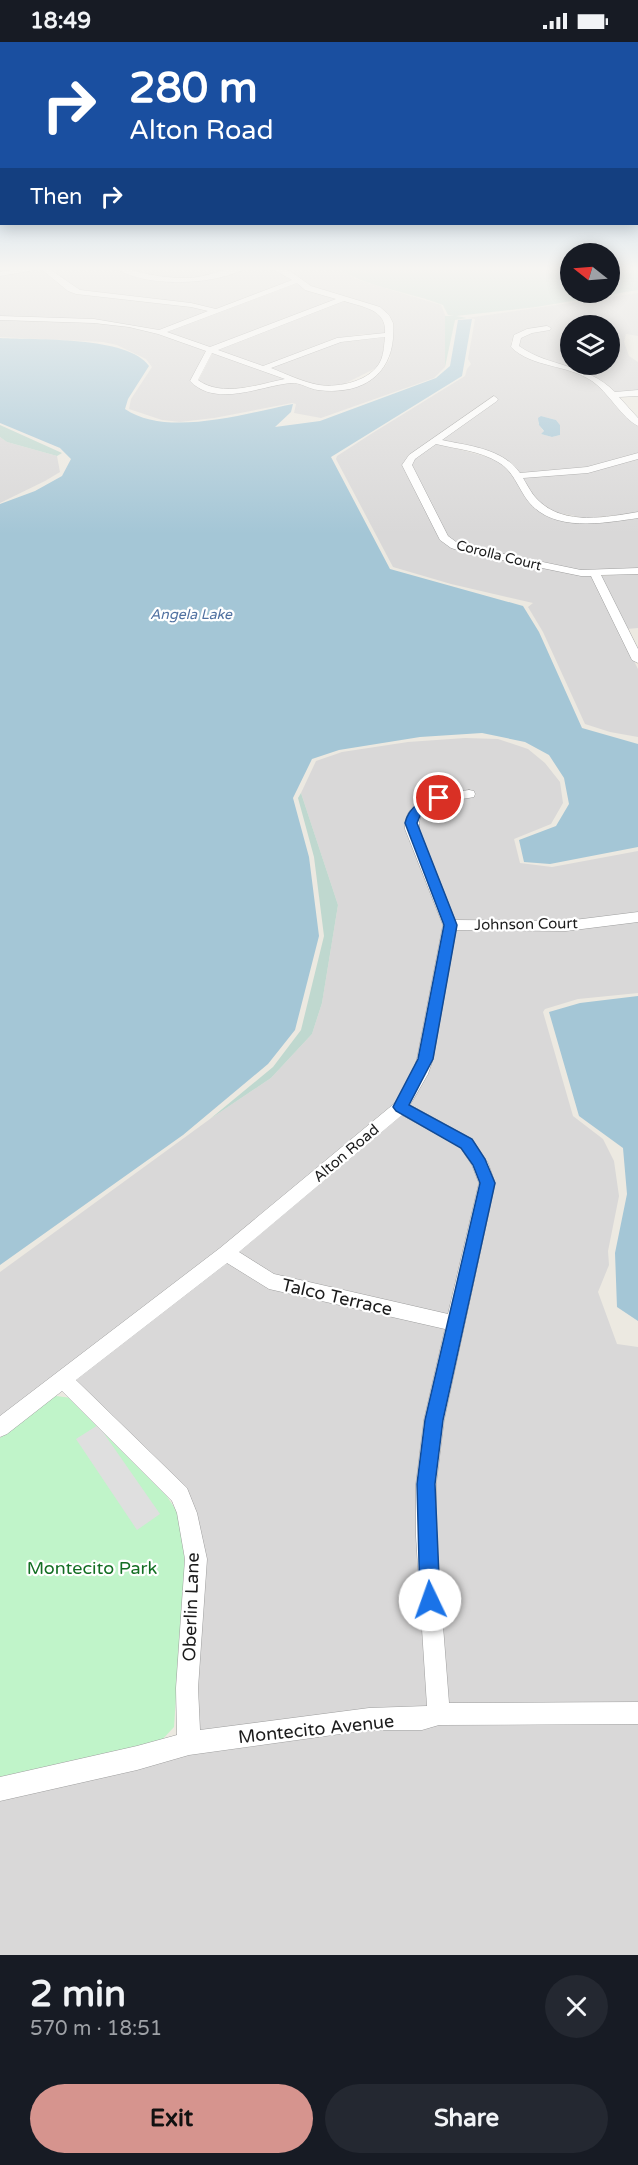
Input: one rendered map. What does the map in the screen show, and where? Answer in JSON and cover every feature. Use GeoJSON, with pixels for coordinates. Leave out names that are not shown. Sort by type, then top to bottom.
{"type":"FeatureCollection","features":[{"type":"Feature","properties":{"kind":"street"},"geometry":{"type":"LineString","coordinates":[[207,355],[194,378],[203,388],[234,390],[295,379]]}},
{"type":"Feature","properties":{"kind":"street"},"geometry":{"type":"LineString","coordinates":[[226,355],[316,387],[337,388],[366,377],[379,369],[386,355]]}},
{"type":"Feature","properties":{"kind":"street"},"geometry":{"type":"LineString","coordinates":[[264,368],[296,355]]}},
{"type":"Feature","properties":{"kind":"street"},"geometry":{"type":"LineString","coordinates":[[529,355],[555,362],[600,382],[638,423]]}},
{"type":"Feature","properties":{"kind":"street"},"geometry":{"type":"LineString","coordinates":[[614,395],[638,393]]}},
{"type":"Feature","properties":{"kind":"street","name":"Corolla Court"},"geometry":{"type":"LineString","coordinates":[[494,399],[412,457],[407,465],[448,542],[468,550],[569,572],[594,574],[638,571]]}},
{"type":"Feature","properties":{"kind":"street"},"geometry":{"type":"LineString","coordinates":[[434,441],[498,458],[508,464],[533,500],[550,513],[587,520],[638,515]]}},
{"type":"Feature","properties":{"kind":"street"},"geometry":{"type":"LineString","coordinates":[[516,476],[588,470],[638,456]]}},
{"type":"Feature","properties":{"kind":"street"},"geometry":{"type":"LineString","coordinates":[[594,574],[638,660]]}},
{"type":"Feature","properties":{"kind":"street"},"geometry":{"type":"LineString","coordinates":[[623,632],[638,631]]}},
{"type":"Feature","properties":{"kind":"street"},"geometry":{"type":"LineString","coordinates":[[450,925],[412,829],[411,818],[418,808],[428,802],[469,794]]}},
{"type":"Feature","properties":{"kind":"street","name":"Johnson Court"},"geometry":{"type":"LineString","coordinates":[[450,925],[566,926],[638,917]]}},
{"type":"Feature","properties":{"kind":"street","name":"Alton Road"},"geometry":{"type":"LineString","coordinates":[[0,1428],[226,1252],[401,1107],[425,1059],[450,925]]}},
{"type":"Feature","properties":{"kind":"street"},"geometry":{"type":"LineString","coordinates":[[401,1107],[466,1143],[480,1163],[487,1183],[434,1420],[426,1484],[426,1536],[439,1714]]}},
{"type":"Feature","properties":{"kind":"street","name":"Talco Terrace"},"geometry":{"type":"LineString","coordinates":[[226,1252],[269,1281],[456,1324]]}},
{"type":"Feature","properties":{"kind":"street","name":"Oberlin Lane"},"geometry":{"type":"LineString","coordinates":[[62,1379],[180,1495],[187,1513],[196,1559],[187,1688],[189,1743]]}},
{"type":"Feature","properties":{"kind":"street","name":"Montecito Avenue"},"geometry":{"type":"LineString","coordinates":[[0,1789],[137,1758],[189,1743],[369,1719],[422,1719],[439,1714],[638,1713]]}},
{"type":"Feature","properties":{"kind":"shaded area"},"geometry":{"type":"Polygon","coordinates":[[[138,355],[203,355],[191,381],[201,389],[219,392],[295,381],[338,389],[377,374],[390,359],[390,355],[445,355],[445,367],[434,378],[321,418],[294,413],[296,404],[292,403],[180,422],[162,420],[129,409],[131,399],[152,367],[146,359],[138,355]]]}},
{"type":"Feature","properties":{"kind":"shaded area"},"geometry":{"type":"Polygon","coordinates":[[[211,355],[222,355],[289,379],[233,389],[211,388],[198,381],[211,355]]]}},
{"type":"Feature","properties":{"kind":"shaded area"},"geometry":{"type":"Polygon","coordinates":[[[230,355],[293,355],[264,367],[230,355]]]}},
{"type":"Feature","properties":{"kind":"shaded area"},"geometry":{"type":"Polygon","coordinates":[[[300,355],[382,355],[376,368],[340,386],[318,386],[269,368],[300,355]]]}},
{"type":"Feature","properties":{"kind":"shaded area"},"geometry":{"type":"Polygon","coordinates":[[[469,355],[527,355],[560,366],[560,375],[583,375],[597,383],[638,427],[638,454],[586,469],[519,474],[512,464],[502,457],[439,441],[498,399],[492,397],[408,456],[403,464],[440,538],[451,547],[567,573],[591,576],[638,669],[638,737],[610,732],[585,724],[543,632],[528,607],[533,603],[451,584],[393,567],[336,459],[337,456],[371,434],[465,376],[471,364],[469,355]],[[541,416],[538,423],[544,432],[541,434],[552,437],[560,435],[560,425],[556,420],[541,416]]]}},
{"type":"Feature","properties":{"kind":"shaded area"},"geometry":{"type":"Polygon","coordinates":[[[534,355],[560,355],[560,364],[534,355]]]}},
{"type":"Feature","properties":{"kind":"shaded area"},"geometry":{"type":"Polygon","coordinates":[[[620,355],[629,355],[638,362],[638,392],[616,393],[592,375],[620,375],[620,355]]]}},
{"type":"Feature","properties":{"kind":"shaded area"},"geometry":{"type":"Polygon","coordinates":[[[0,425],[62,453],[57,456],[7,442],[0,437],[0,425]]]}},
{"type":"Feature","properties":{"kind":"shaded area"},"geometry":{"type":"Polygon","coordinates":[[[0,437],[7,442],[57,456],[60,472],[0,503],[0,437]]]}},
{"type":"Feature","properties":{"kind":"shaded area"},"geometry":{"type":"Polygon","coordinates":[[[435,443],[495,459],[505,465],[529,501],[567,520],[638,517],[638,569],[582,571],[458,545],[449,537],[411,465],[415,458],[435,443]]]}},
{"type":"Feature","properties":{"kind":"shaded area"},"geometry":{"type":"Polygon","coordinates":[[[638,458],[638,513],[586,518],[553,512],[537,500],[521,477],[590,472],[638,458]]]}},
{"type":"Feature","properties":{"kind":"shaded area"},"geometry":{"type":"Polygon","coordinates":[[[638,573],[638,628],[627,629],[600,576],[638,573]]]}},
{"type":"Feature","properties":{"kind":"shaded area"},"geometry":{"type":"Polygon","coordinates":[[[465,738],[498,739],[528,749],[545,763],[560,782],[563,803],[551,824],[514,839],[520,863],[552,867],[638,851],[638,913],[564,922],[455,921],[418,829],[419,815],[432,804],[476,795],[472,790],[437,795],[413,806],[406,818],[406,829],[443,925],[418,1057],[406,1086],[394,1104],[220,1249],[0,1418],[0,1272],[210,1119],[271,1078],[312,1034],[322,1003],[338,905],[301,793],[316,761],[342,752],[408,742],[465,738]]]}},
{"type":"Feature","properties":{"kind":"shaded area"},"geometry":{"type":"Polygon","coordinates":[[[301,793],[338,905],[322,1003],[312,1034],[271,1078],[210,1119],[273,1067],[301,1030],[324,936],[314,857],[298,798],[301,793]]]}},
{"type":"Feature","properties":{"kind":"shaded area"},"geometry":{"type":"Polygon","coordinates":[[[638,921],[638,993],[578,999],[545,1009],[543,1012],[573,1116],[603,1139],[614,1161],[619,1196],[608,1251],[609,1265],[598,1292],[617,1344],[638,1347],[638,1704],[448,1704],[436,1536],[435,1486],[443,1422],[495,1185],[487,1162],[410,1106],[432,1060],[456,929],[638,921]]]}},
{"type":"Feature","properties":{"kind":"shaded area"},"geometry":{"type":"Polygon","coordinates":[[[402,1114],[460,1146],[473,1165],[479,1183],[449,1316],[273,1276],[237,1252],[402,1114]]]}},
{"type":"Feature","properties":{"kind":"shaded area"},"geometry":{"type":"Polygon","coordinates":[[[226,1261],[267,1287],[446,1328],[417,1535],[428,1706],[199,1732],[196,1511],[74,1379],[226,1261]]]}},
{"type":"Feature","properties":{"kind":"shaded area"},"geometry":{"type":"Polygon","coordinates":[[[98,1425],[160,1514],[137,1530],[76,1439],[98,1425]]]}},
{"type":"Feature","properties":{"kind":"shaded area"},"geometry":{"type":"Polygon","coordinates":[[[441,1723],[638,1723],[638,1955],[0,1955],[0,1800],[191,1753],[371,1729],[441,1723]]]}},
{"type":"Feature","properties":{"kind":"green space","name":"Montecito Park"},"geometry":{"type":"Polygon","coordinates":[[[56,1396],[72,1398],[162,1489],[180,1516],[185,1565],[174,1727],[159,1743],[0,1780],[0,1438],[43,1402],[56,1396]]]}},
{"type":"Feature","properties":{"kind":"water","name":"Angela Lake"},"geometry":{"type":"Polygon","coordinates":[[[0,355],[136,355],[149,366],[128,399],[125,409],[142,417],[162,422],[184,423],[231,417],[293,404],[291,412],[275,427],[320,421],[436,378],[450,366],[452,355],[466,355],[462,376],[331,457],[390,569],[523,606],[539,632],[582,728],[638,744],[638,847],[550,864],[524,862],[519,840],[556,826],[569,804],[564,778],[549,755],[525,742],[482,733],[420,737],[339,750],[312,759],[293,798],[309,857],[319,936],[295,1030],[268,1064],[183,1135],[0,1265],[0,504],[35,491],[62,476],[71,459],[60,448],[0,423],[0,355]]]}},
{"type":"Feature","properties":{"kind":"water"},"geometry":{"type":"Polygon","coordinates":[[[541,416],[556,420],[560,425],[560,435],[552,437],[541,434],[544,431],[539,425],[538,418],[541,416]]]}},
{"type":"Feature","properties":{"kind":"water"},"geometry":{"type":"Polygon","coordinates":[[[638,996],[638,1321],[617,1307],[615,1253],[627,1194],[623,1148],[579,1116],[549,1012],[580,1003],[638,996]]]}},
{"type":"Feature","properties":{"kind":"route"},"geometry":{"type":"LineString","coordinates":[[430,1600],[426,1484],[434,1420],[487,1183],[480,1163],[466,1143],[401,1107],[420,1074],[425,1059],[450,925],[411,823],[411,818],[418,808],[439,798]]}}]}
